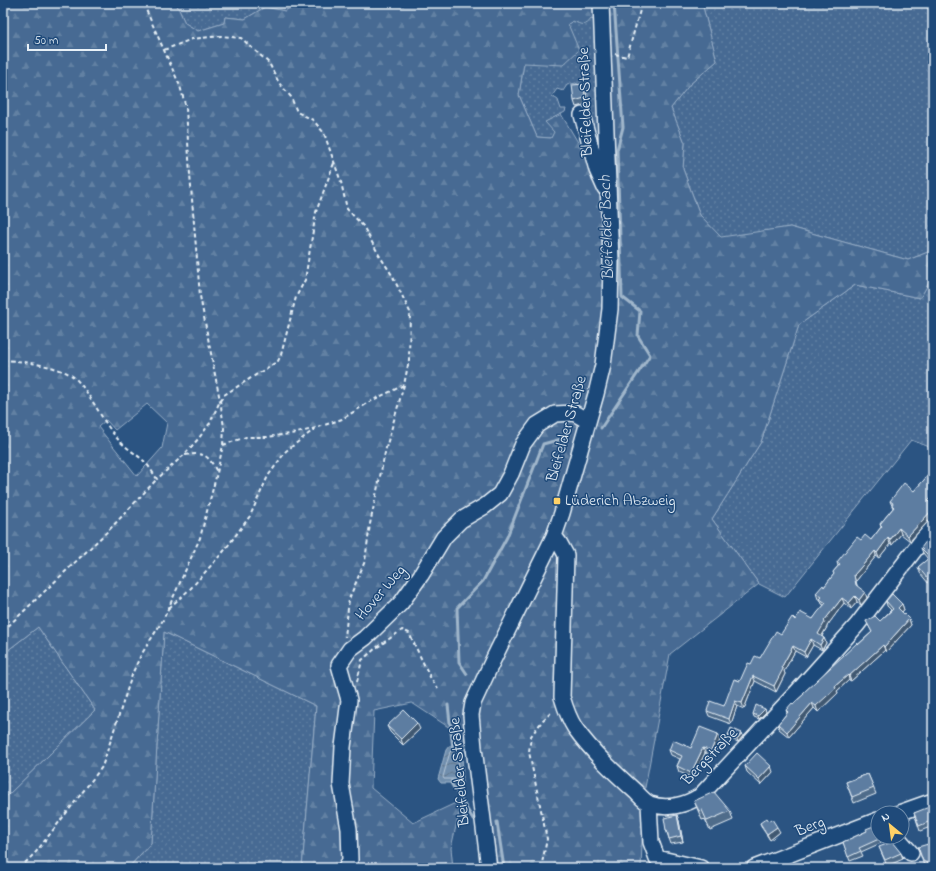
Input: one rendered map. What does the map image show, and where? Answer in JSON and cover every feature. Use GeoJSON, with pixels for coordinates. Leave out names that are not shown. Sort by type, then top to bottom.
{"type":"FeatureCollection","features":[{"type":"Feature","properties":{"kind":"street","name":"Bleifelder Straße"},"geometry":{"type":"LineString","coordinates":[[489,868],[474,748],[471,715],[473,703],[492,660],[554,536],[562,513],[603,365],[610,309],[611,268],[601,3]]}},
{"type":"Feature","properties":{"kind":"street"},"geometry":{"type":"LineString","coordinates":[[582,115],[597,170],[608,196]]}},
{"type":"Feature","properties":{"kind":"street","name":"Hover Weg"},"geometry":{"type":"LineString","coordinates":[[346,868],[350,860],[349,829],[341,784],[343,747],[349,700],[339,665],[350,649],[365,638],[401,603],[421,575],[444,537],[461,520],[485,506],[500,494],[511,474],[523,444],[537,425],[555,414],[574,413],[588,421]]}},
{"type":"Feature","properties":{"kind":"street","name":"Bergstraße"},"geometry":{"type":"LineString","coordinates":[[649,804],[664,806],[680,805],[692,801],[700,796],[857,625],[933,528]]}},
{"type":"Feature","properties":{"kind":"street"},"geometry":{"type":"LineString","coordinates":[[554,536],[566,555],[562,697],[574,727],[619,776],[649,804],[651,842],[660,863],[701,868]]}},
{"type":"Feature","properties":{"kind":"street"},"geometry":{"type":"LineString","coordinates":[[910,809],[930,802],[933,803]]}},
{"type":"Feature","properties":{"kind":"street","name":"Berg"},"geometry":{"type":"LineString","coordinates":[[754,868],[870,823]]}},
{"type":"Feature","properties":{"kind":"street"},"geometry":{"type":"LineString","coordinates":[[904,845],[911,853]]}},
{"type":"Feature","properties":{"kind":"path"},"geometry":{"type":"LineString","coordinates":[[20,868],[36,852],[102,767],[133,672],[141,655],[163,620],[200,538],[223,445],[224,428],[220,401],[200,296],[186,108],[180,86],[143,3]]}},
{"type":"Feature","properties":{"kind":"path"},"geometry":{"type":"LineString","coordinates":[[602,53],[626,57],[642,3]]}},
{"type":"Feature","properties":{"kind":"path"},"geometry":{"type":"LineString","coordinates":[[164,50],[192,39],[221,36],[241,38],[269,63],[279,83],[291,97],[297,112],[313,120],[324,133],[341,182],[347,209],[362,226],[392,275],[410,312],[409,360],[404,385],[386,448],[370,524],[365,561],[349,599],[345,640]]}},
{"type":"Feature","properties":{"kind":"path"},"geometry":{"type":"LineString","coordinates":[[3,631],[110,529],[157,478],[184,455],[210,423],[224,395],[278,361],[281,355],[296,297],[305,280],[316,212],[334,164]]}},
{"type":"Feature","properties":{"kind":"path"},"geometry":{"type":"LineString","coordinates":[[3,360],[34,364],[66,371],[76,379],[104,422],[118,439],[145,462],[157,478]]}},
{"type":"Feature","properties":{"kind":"path"},"geometry":{"type":"LineString","coordinates":[[223,445],[246,437],[267,437],[297,434],[316,428],[342,419],[373,400],[404,385]]}},
{"type":"Feature","properties":{"kind":"path"},"geometry":{"type":"LineString","coordinates":[[168,608],[191,588],[224,551],[250,516],[268,476],[286,451],[316,428]]}},
{"type":"Feature","properties":{"kind":"path"},"geometry":{"type":"LineString","coordinates":[[184,455],[196,453],[204,454],[210,459],[217,473]]}},
{"type":"Feature","properties":{"kind":"path"},"geometry":{"type":"LineString","coordinates":[[356,685],[362,660],[402,630],[409,632],[431,679],[438,688]]}},
{"type":"Feature","properties":{"kind":"path"},"geometry":{"type":"LineString","coordinates":[[541,868],[547,839],[528,752],[531,736],[543,720],[554,710],[565,704]]}},
{"type":"Feature","properties":{"kind":"green space"},"geometry":{"type":"Polygon","coordinates":[[[3,3],[176,3],[185,23],[198,31],[224,23],[225,17],[245,19],[265,7],[285,11],[297,3],[702,3],[717,61],[690,84],[671,108],[685,143],[683,169],[700,215],[721,237],[790,227],[908,260],[933,250],[933,276],[920,298],[855,285],[799,325],[761,442],[712,519],[759,584],[670,654],[644,793],[641,868],[491,868],[479,778],[456,732],[412,703],[374,711],[371,788],[413,823],[462,800],[451,848],[453,868],[302,868],[316,706],[164,632],[151,843],[128,868],[3,868],[3,800],[95,710],[38,627],[3,654],[3,3]],[[591,19],[585,24],[573,21],[568,24],[579,50],[563,65],[524,63],[519,95],[537,137],[551,138],[554,132],[545,122],[561,114],[585,154],[592,181],[601,184],[596,20],[591,19]],[[147,404],[115,430],[106,420],[98,427],[137,476],[162,448],[167,423],[147,404]]]}},
{"type":"Feature","properties":{"kind":"green space"},"geometry":{"type":"Polygon","coordinates":[[[176,3],[297,3],[285,11],[265,7],[245,19],[225,17],[224,23],[198,31],[185,23],[176,3]]]}},
{"type":"Feature","properties":{"kind":"green space"},"geometry":{"type":"Polygon","coordinates":[[[702,3],[933,3],[933,250],[908,260],[790,227],[721,238],[700,215],[683,169],[685,143],[671,108],[690,84],[717,61],[702,3]]]}},
{"type":"Feature","properties":{"kind":"green space"},"geometry":{"type":"Polygon","coordinates":[[[591,19],[596,20],[601,171],[586,115],[590,104],[587,89],[576,83],[567,85],[563,91],[557,89],[552,96],[558,100],[561,109],[566,109],[565,112],[546,122],[555,132],[551,138],[537,137],[519,95],[524,63],[572,21],[591,19]]]}},
{"type":"Feature","properties":{"kind":"green space"},"geometry":{"type":"Polygon","coordinates":[[[933,276],[933,451],[927,446],[911,440],[785,597],[759,584],[712,519],[761,442],[799,325],[855,285],[920,298],[933,276]]]}},
{"type":"Feature","properties":{"kind":"green space"},"geometry":{"type":"Polygon","coordinates":[[[38,627],[95,710],[3,800],[3,654],[38,627]]]}},
{"type":"Feature","properties":{"kind":"green space"},"geometry":{"type":"Polygon","coordinates":[[[164,632],[316,706],[302,868],[128,868],[151,843],[164,632]]]}},
{"type":"Feature","properties":{"kind":"water"},"geometry":{"type":"Polygon","coordinates":[[[458,745],[462,749],[463,783],[441,783],[438,779],[446,750],[449,746],[458,745]]]}},
{"type":"Feature","properties":{"kind":"building"},"geometry":{"type":"Polygon","coordinates":[[[584,84],[585,98],[574,101],[572,85],[584,84]]]}},
{"type":"Feature","properties":{"kind":"building"},"geometry":{"type":"Polygon","coordinates":[[[933,470],[933,496],[928,501],[933,505],[933,509],[908,536],[899,528],[890,540],[888,538],[877,553],[875,551],[854,575],[856,585],[865,592],[859,600],[855,596],[849,603],[842,598],[824,621],[825,622],[818,634],[824,638],[820,645],[811,639],[804,652],[793,646],[781,668],[783,669],[774,686],[753,676],[742,703],[735,701],[729,719],[707,711],[710,701],[724,706],[734,679],[740,681],[748,663],[751,664],[755,656],[760,658],[776,631],[781,634],[792,617],[795,620],[800,612],[813,619],[826,603],[820,599],[822,597],[816,593],[823,585],[824,587],[834,574],[833,572],[840,564],[837,562],[857,537],[861,540],[865,535],[871,540],[882,526],[880,524],[894,507],[892,505],[893,503],[890,501],[904,483],[914,491],[933,470]]]}},
{"type":"Feature","properties":{"kind":"building"},"geometry":{"type":"Polygon","coordinates":[[[927,540],[933,547],[932,584],[918,567],[930,557],[921,548],[927,540]]]}},
{"type":"Feature","properties":{"kind":"building"},"geometry":{"type":"Polygon","coordinates":[[[892,594],[902,604],[898,608],[909,619],[884,647],[883,645],[849,676],[848,675],[835,686],[836,688],[816,706],[812,703],[787,732],[778,724],[788,712],[786,710],[857,643],[858,645],[872,632],[866,621],[875,616],[880,621],[893,609],[886,601],[892,594]]]}},
{"type":"Feature","properties":{"kind":"building"},"geometry":{"type":"Polygon","coordinates":[[[756,705],[765,709],[758,716],[753,714],[756,705]]]}},
{"type":"Feature","properties":{"kind":"building"},"geometry":{"type":"Polygon","coordinates":[[[404,710],[417,723],[401,739],[387,726],[404,710]]]}},
{"type":"Feature","properties":{"kind":"building"},"geometry":{"type":"Polygon","coordinates":[[[700,727],[718,734],[711,751],[703,748],[691,773],[677,766],[682,756],[669,750],[673,740],[691,748],[700,727]]]}},
{"type":"Feature","properties":{"kind":"building"},"geometry":{"type":"Polygon","coordinates":[[[731,728],[742,733],[737,739],[728,735],[731,728]]]}},
{"type":"Feature","properties":{"kind":"building"},"geometry":{"type":"Polygon","coordinates":[[[757,753],[771,766],[759,779],[745,766],[757,753]]]}},
{"type":"Feature","properties":{"kind":"building"},"geometry":{"type":"Polygon","coordinates":[[[868,774],[874,788],[852,797],[846,782],[868,774]]]}},
{"type":"Feature","properties":{"kind":"building"},"geometry":{"type":"Polygon","coordinates":[[[714,792],[730,811],[707,821],[702,810],[699,811],[694,801],[714,792]]]}},
{"type":"Feature","properties":{"kind":"building"},"geometry":{"type":"Polygon","coordinates":[[[929,807],[930,809],[933,808],[933,820],[919,826],[914,813],[929,807]]]}},
{"type":"Feature","properties":{"kind":"building"},"geometry":{"type":"Polygon","coordinates":[[[677,815],[681,836],[669,839],[664,818],[677,815]]]}},
{"type":"Feature","properties":{"kind":"building"},"geometry":{"type":"Polygon","coordinates":[[[767,818],[769,821],[772,819],[777,827],[767,834],[760,823],[767,818]]]}},
{"type":"Feature","properties":{"kind":"building"},"geometry":{"type":"Polygon","coordinates":[[[870,827],[870,843],[859,848],[861,851],[848,857],[843,842],[867,831],[866,829],[870,827]]]}},
{"type":"Feature","properties":{"kind":"building"},"geometry":{"type":"Polygon","coordinates":[[[928,844],[929,848],[933,847],[933,863],[929,864],[923,861],[918,847],[928,844]]]}},
{"type":"Feature","properties":{"kind":"building"},"geometry":{"type":"Polygon","coordinates":[[[884,845],[894,845],[901,853],[885,860],[879,847],[884,845]]]}},
{"type":"Feature","properties":{"kind":"waterway","name":"Bleifelder Bach"},"geometry":{"type":"LineString","coordinates":[[601,428],[650,355],[638,336],[640,311],[622,297],[617,150],[623,127],[614,3]]}},
{"type":"Feature","properties":{"kind":"waterway","name":"Bleifelder Bach"},"geometry":{"type":"LineString","coordinates":[[467,674],[459,662],[457,608],[483,581],[507,537],[543,444],[565,438]]}},
{"type":"Feature","properties":{"kind":"waterway","name":"Bleifelder Bach"},"geometry":{"type":"LineString","coordinates":[[448,705],[453,749]]}},
{"type":"Feature","properties":{"kind":"waterway","name":"Bleifelder Bach"},"geometry":{"type":"LineString","coordinates":[[452,780],[451,783],[473,819]]}},
{"type":"Feature","properties":{"kind":"waterway","name":"Bleifelder Bach"},"geometry":{"type":"LineString","coordinates":[[497,822],[504,868]]}},
{"type":"Feature","properties":{"kind":"place","name":"Lüderich Abzweig"},"geometry":{"type":"Point","coordinates":[557,501]}}]}
